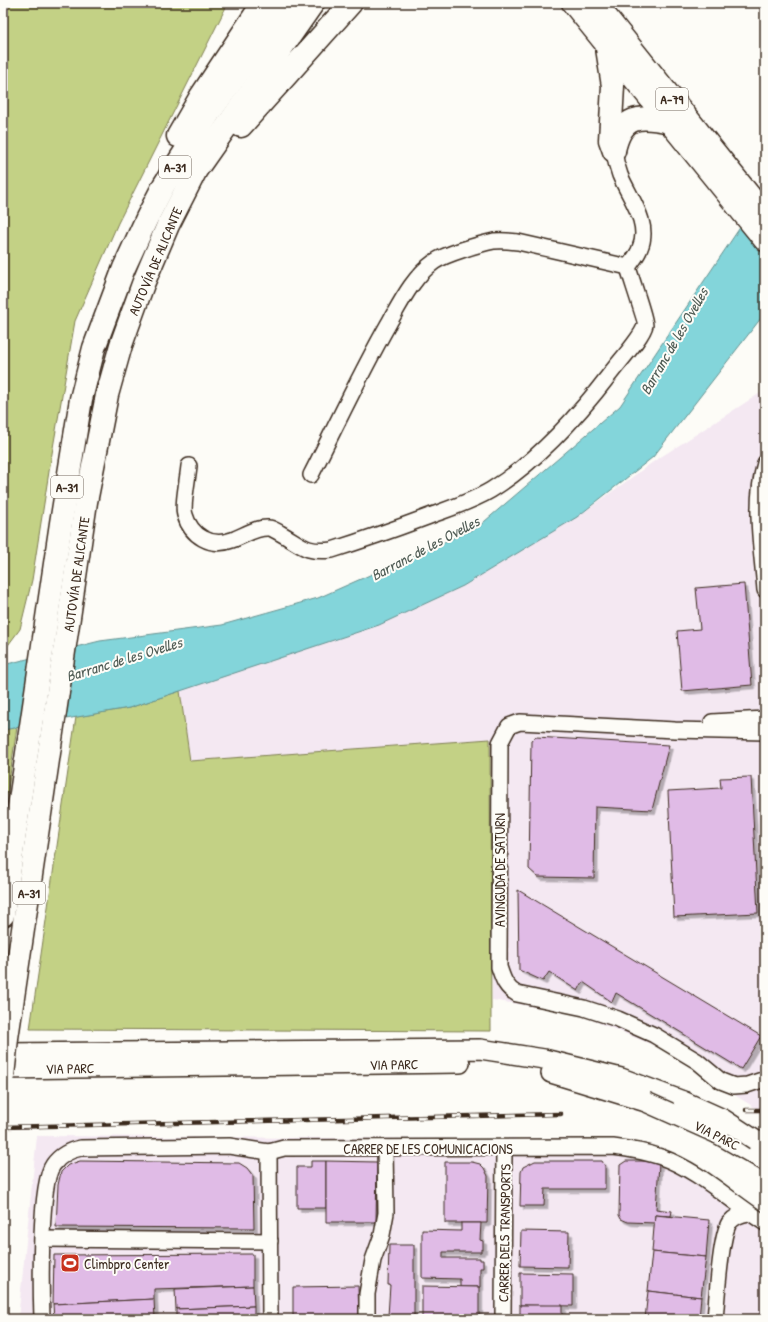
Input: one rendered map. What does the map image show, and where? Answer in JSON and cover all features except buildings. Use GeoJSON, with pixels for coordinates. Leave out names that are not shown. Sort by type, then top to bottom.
{"type":"FeatureCollection","features":[{"type":"Feature","properties":{"kind":"highway"},"geometry":{"type":"LineString","coordinates":[[94,348],[99,311],[121,253],[159,168],[201,96],[263,3]]}},
{"type":"Feature","properties":{"kind":"highway","name":"AUTOVÍA DE ALICANTE"},"geometry":{"type":"LineString","coordinates":[[3,915],[45,628],[81,399],[94,348],[124,268],[164,185],[210,112],[288,3]]}},
{"type":"Feature","properties":{"kind":"highway","name":"AUTOVÍA DE ALICANTE"},"geometry":{"type":"LineString","coordinates":[[3,1076],[5,1046],[70,621],[86,502],[107,395],[121,345],[143,284],[168,225],[196,170],[251,88],[313,3]]}},
{"type":"Feature","properties":{"kind":"highway"},"geometry":{"type":"LineString","coordinates":[[196,170],[217,158],[246,120],[339,12],[351,3]]}},
{"type":"Feature","properties":{"kind":"highway","name":"A-79"},"geometry":{"type":"LineString","coordinates":[[573,3],[606,46],[670,122],[765,240]]}},
{"type":"Feature","properties":{"kind":"highway","name":"A-79"},"geometry":{"type":"LineString","coordinates":[[596,3],[765,215]]}},
{"type":"Feature","properties":{"kind":"highway"},"geometry":{"type":"LineString","coordinates":[[606,46],[613,86],[610,140],[614,151]]}},
{"type":"Feature","properties":{"kind":"highway"},"geometry":{"type":"LineString","coordinates":[[614,151],[620,131],[631,121],[644,118],[670,122]]}},
{"type":"Feature","properties":{"kind":"main road","name":"VIA PARC"},"geometry":{"type":"LineString","coordinates":[[5,1046],[480,1049],[544,1059],[621,1078],[683,1101],[723,1119],[760,1143]]}},
{"type":"Feature","properties":{"kind":"main road","name":"VIA PARC"},"geometry":{"type":"LineString","coordinates":[[3,1068],[480,1062],[541,1070],[646,1102],[718,1134],[765,1161]]}},
{"type":"Feature","properties":{"kind":"street"},"geometry":{"type":"LineString","coordinates":[[189,466],[184,514],[190,526],[201,538],[217,544],[231,541],[258,529],[270,527],[300,546],[315,552],[332,550],[456,506],[489,491],[505,481],[546,447],[596,391],[638,339],[646,324],[628,267],[640,248],[643,238],[643,226],[639,214],[619,174],[614,151]]}},
{"type":"Feature","properties":{"kind":"street"},"geometry":{"type":"LineString","coordinates":[[311,475],[377,343],[404,297],[419,276],[434,262],[464,250],[494,242],[504,241],[518,242],[628,267]]}},
{"type":"Feature","properties":{"kind":"street"},"geometry":{"type":"LineString","coordinates":[[765,463],[761,481],[759,516],[765,590]]}},
{"type":"Feature","properties":{"kind":"street"},"geometry":{"type":"LineString","coordinates":[[695,730],[710,722],[765,719]]}},
{"type":"Feature","properties":{"kind":"street","name":"AVINGUDA DE SATURN"},"geometry":{"type":"LineString","coordinates":[[765,732],[520,722],[509,726],[500,743],[499,967],[503,981],[509,989],[517,994],[584,1008],[618,1019],[654,1035],[697,1061],[721,1081],[734,1086],[747,1085],[765,1079]]}},
{"type":"Feature","properties":{"kind":"street","name":"CARRER DE LES COMUNICACIONS"},"geometry":{"type":"LineString","coordinates":[[43,1239],[45,1193],[48,1174],[52,1165],[61,1156],[72,1150],[81,1148],[228,1146],[269,1152],[284,1148],[613,1147],[634,1150],[662,1158],[682,1167],[701,1178],[748,1213],[765,1223]]}},
{"type":"Feature","properties":{"kind":"street"},"geometry":{"type":"LineString","coordinates":[[367,1319],[367,1294],[372,1267],[386,1214],[385,1148]]}},
{"type":"Feature","properties":{"kind":"street","name":"CARRER DELS TRANSPORTS"},"geometry":{"type":"LineString","coordinates":[[503,1319],[504,1148]]}},
{"type":"Feature","properties":{"kind":"street"},"geometry":{"type":"LineString","coordinates":[[269,1152],[270,1319]]}},
{"type":"Feature","properties":{"kind":"street"},"geometry":{"type":"LineString","coordinates":[[715,1319],[724,1235],[730,1221],[739,1215],[748,1213]]}},
{"type":"Feature","properties":{"kind":"street"},"geometry":{"type":"LineString","coordinates":[[42,1319],[43,1239],[270,1241]]}},
{"type":"Feature","properties":{"kind":"shaded area"},"geometry":{"type":"Polygon","coordinates":[[[765,390],[765,1114],[658,1047],[577,1014],[492,1000],[490,739],[190,761],[180,691],[379,625],[463,586],[577,517],[653,462],[765,390]]]}},
{"type":"Feature","properties":{"kind":"shaded area"},"geometry":{"type":"Polygon","coordinates":[[[37,1136],[607,1140],[658,1151],[765,1217],[765,1319],[18,1319],[37,1136]]]}},
{"type":"Feature","properties":{"kind":"green space"},"geometry":{"type":"Polygon","coordinates":[[[3,3],[228,3],[118,223],[75,321],[32,580],[20,629],[3,652],[3,3]]]}},
{"type":"Feature","properties":{"kind":"green space"},"geometry":{"type":"Polygon","coordinates":[[[180,691],[190,761],[490,739],[491,1031],[30,1029],[76,717],[129,708],[180,691]]]}},
{"type":"Feature","properties":{"kind":"green space"},"geometry":{"type":"Polygon","coordinates":[[[17,727],[3,823],[3,730],[17,727]]]}},
{"type":"Feature","properties":{"kind":"water","name":"Barranc de les Ovelles"},"geometry":{"type":"Polygon","coordinates":[[[765,184],[765,313],[653,457],[577,517],[463,586],[379,625],[129,708],[3,730],[3,665],[100,641],[222,625],[318,598],[478,527],[620,406],[741,226],[765,184]]]}},
{"type":"Feature","properties":{"kind":"railway"},"geometry":{"type":"LineString","coordinates":[[746,1110],[765,1110]]}},
{"type":"Feature","properties":{"kind":"railway"},"geometry":{"type":"LineString","coordinates":[[3,1127],[561,1114]]}},
{"type":"Feature","properties":{"kind":"place","name":"Climbpro Center"},"geometry":{"type":"Point","coordinates":[70,1263]}}]}
